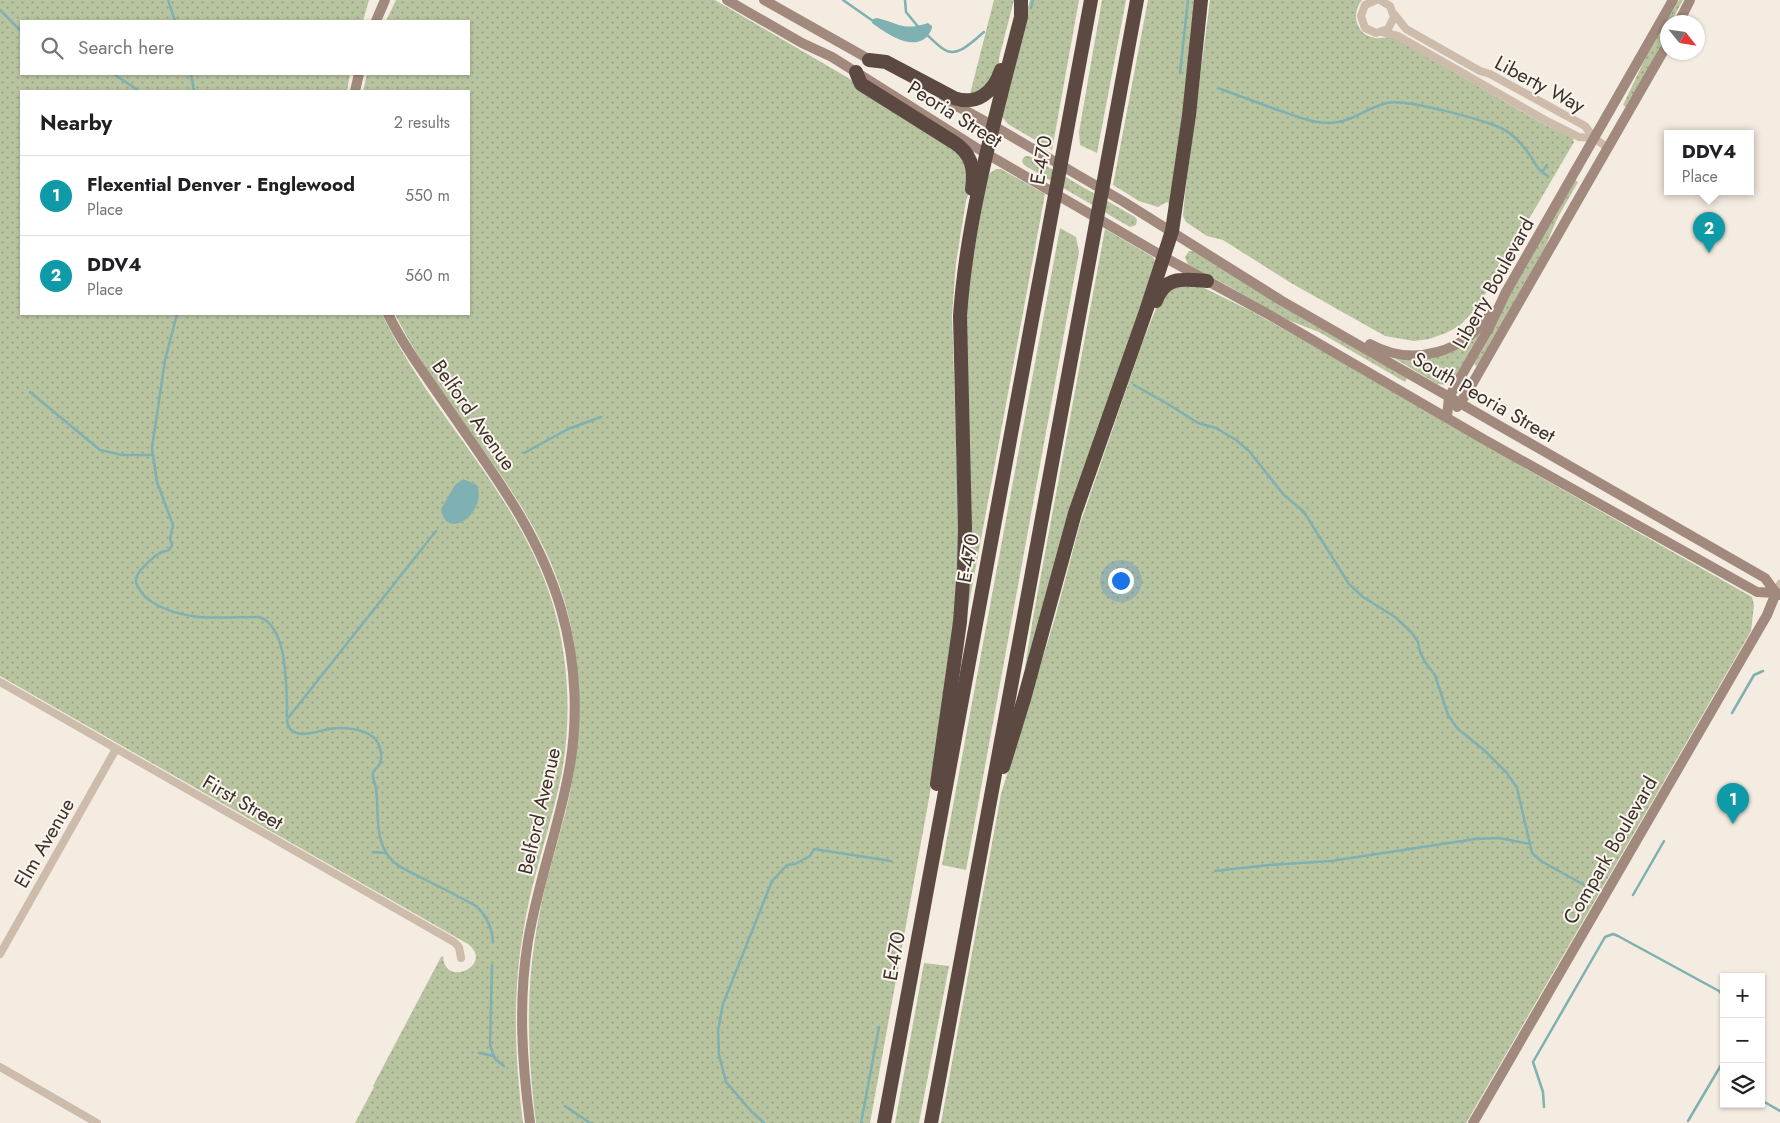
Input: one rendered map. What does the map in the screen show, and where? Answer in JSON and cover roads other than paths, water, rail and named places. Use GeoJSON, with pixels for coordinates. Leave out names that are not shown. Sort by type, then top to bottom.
{"type":"FeatureCollection","features":[{"type":"Feature","properties":{"kind":"highway"},"geometry":{"type":"LineString","coordinates":[[869,60],[886,62],[957,99],[968,101],[978,99],[990,91],[998,80],[1021,0]]}},
{"type":"Feature","properties":{"kind":"highway"},"geometry":{"type":"LineString","coordinates":[[933,853],[932,815],[960,622],[964,574],[965,528],[960,316],[968,244],[987,154],[1021,17],[1021,0]]}},
{"type":"Feature","properties":{"kind":"highway","name":"E-470"},"geometry":{"type":"LineString","coordinates":[[884,1123],[1091,0]]}},
{"type":"Feature","properties":{"kind":"highway"},"geometry":{"type":"LineString","coordinates":[[930,1123],[1137,0]]}},
{"type":"Feature","properties":{"kind":"highway"},"geometry":{"type":"LineString","coordinates":[[983,833],[1024,699],[1075,513],[1140,329],[1172,231],[1176,214],[1201,0]]}},
{"type":"Feature","properties":{"kind":"highway"},"geometry":{"type":"LineString","coordinates":[[1198,35],[1202,24],[1205,0]]}},
{"type":"Feature","properties":{"kind":"highway"},"geometry":{"type":"LineString","coordinates":[[856,72],[861,84],[958,145],[967,155],[972,165],[974,176],[967,216],[968,244]]}},
{"type":"Feature","properties":{"kind":"highway"},"geometry":{"type":"LineString","coordinates":[[1140,329],[1150,318],[1159,294],[1165,286],[1179,280],[1207,281]]}},
{"type":"Feature","properties":{"kind":"main road"},"geometry":{"type":"LineString","coordinates":[[376,20],[385,0]]}},
{"type":"Feature","properties":{"kind":"main road","name":"Peoria Street"},"geometry":{"type":"LineString","coordinates":[[727,0],[856,72],[987,154],[1164,257]]}},
{"type":"Feature","properties":{"kind":"main road","name":"Peoria Street"},"geometry":{"type":"LineString","coordinates":[[764,0],[869,60],[994,125],[1172,231]]}},
{"type":"Feature","properties":{"kind":"main road","name":"Liberty Boulevard"},"geometry":{"type":"LineString","coordinates":[[1447,417],[1449,397],[1489,328],[1506,292],[1673,0]]}},
{"type":"Feature","properties":{"kind":"main road"},"geometry":{"type":"LineString","coordinates":[[1682,15],[1690,0]]}},
{"type":"Feature","properties":{"kind":"main road","name":"Liberty Boulevard"},"geometry":{"type":"LineString","coordinates":[[1447,417],[1460,404],[1660,58]]}},
{"type":"Feature","properties":{"kind":"main road"},"geometry":{"type":"LineString","coordinates":[[355,90],[358,75]]}},
{"type":"Feature","properties":{"kind":"main road","name":"South Peoria Street"},"geometry":{"type":"LineString","coordinates":[[1172,231],[1282,301],[1764,578],[1779,591]]}},
{"type":"Feature","properties":{"kind":"main road","name":"South Peoria Street"},"geometry":{"type":"LineString","coordinates":[[1164,257],[1757,592],[1779,591]]}},
{"type":"Feature","properties":{"kind":"main road"},"geometry":{"type":"LineString","coordinates":[[1342,336],[1358,338],[1383,350],[1399,354],[1420,355],[1441,351],[1471,336],[1506,292]]}},
{"type":"Feature","properties":{"kind":"main road","name":"Belford Avenue"},"geometry":{"type":"LineString","coordinates":[[389,315],[413,358],[527,525],[541,553],[552,582],[568,641],[574,698],[574,730],[571,756],[565,791],[532,918],[524,979],[522,1053],[530,1123]]}},
{"type":"Feature","properties":{"kind":"main road","name":"Compark Boulevard"},"geometry":{"type":"LineString","coordinates":[[1473,1123],[1767,615],[1779,591]]}},
{"type":"Feature","properties":{"kind":"street","name":"Liberty Way"},"geometry":{"type":"LineString","coordinates":[[1376,0],[1368,3],[1364,8],[1361,19],[1368,30],[1401,37],[1578,137],[1594,138]]}},
{"type":"Feature","properties":{"kind":"street","name":"Liberty Way"},"geometry":{"type":"LineString","coordinates":[[1380,0],[1393,7],[1406,29],[1584,126],[1594,138]]}},
{"type":"Feature","properties":{"kind":"street"},"geometry":{"type":"LineString","coordinates":[[1382,32],[1392,24],[1393,7]]}},
{"type":"Feature","properties":{"kind":"street"},"geometry":{"type":"LineString","coordinates":[[1594,138],[1608,148]]}},
{"type":"Feature","properties":{"kind":"street","name":"First Street"},"geometry":{"type":"LineString","coordinates":[[0,682],[454,942],[459,947],[461,958]]}},
{"type":"Feature","properties":{"kind":"street","name":"Elm Avenue"},"geometry":{"type":"LineString","coordinates":[[0,954],[116,749]]}},
{"type":"Feature","properties":{"kind":"street"},"geometry":{"type":"LineString","coordinates":[[0,1067],[97,1123]]}},
{"type":"Feature","properties":{"kind":"water"},"geometry":{"type":"Polygon","coordinates":[[[877,18],[907,27],[928,23],[932,28],[927,37],[920,41],[904,41],[895,38],[872,23],[873,19],[877,18]]]}},
{"type":"Feature","properties":{"kind":"water"},"geometry":{"type":"Polygon","coordinates":[[[463,479],[477,485],[479,495],[477,505],[465,520],[450,523],[444,519],[441,509],[455,485],[463,479]]]}},
{"type":"Feature","properties":{"kind":"waterway"},"geometry":{"type":"LineString","coordinates":[[168,0],[175,20]]}},
{"type":"Feature","properties":{"kind":"waterway"},"geometry":{"type":"LineString","coordinates":[[843,0],[873,21]]}},
{"type":"Feature","properties":{"kind":"waterway"},"geometry":{"type":"LineString","coordinates":[[905,0],[906,12],[920,29]]}},
{"type":"Feature","properties":{"kind":"waterway"},"geometry":{"type":"LineString","coordinates":[[1031,8],[1033,0]]}},
{"type":"Feature","properties":{"kind":"waterway"},"geometry":{"type":"LineString","coordinates":[[1180,73],[1188,0]]}},
{"type":"Feature","properties":{"kind":"waterway"},"geometry":{"type":"LineString","coordinates":[[0,10],[20,30]]}},
{"type":"Feature","properties":{"kind":"waterway"},"geometry":{"type":"LineString","coordinates":[[926,34],[945,50],[955,52],[966,47],[984,32]]}},
{"type":"Feature","properties":{"kind":"waterway"},"geometry":{"type":"LineString","coordinates":[[115,75],[138,90]]}},
{"type":"Feature","properties":{"kind":"waterway"},"geometry":{"type":"LineString","coordinates":[[191,75],[194,90]]}},
{"type":"Feature","properties":{"kind":"waterway"},"geometry":{"type":"LineString","coordinates":[[1218,88],[1295,116],[1323,123],[1346,120],[1380,105],[1396,102],[1462,115],[1492,124],[1509,133],[1523,146],[1539,169],[1548,176]]}},
{"type":"Feature","properties":{"kind":"waterway"},"geometry":{"type":"LineString","coordinates":[[1542,172],[1547,165]]}},
{"type":"Feature","properties":{"kind":"waterway"},"geometry":{"type":"LineString","coordinates":[[177,315],[165,360],[152,448],[157,482],[173,525],[170,539],[172,545],[169,550],[162,552],[148,562],[138,573],[136,578],[137,585],[144,595],[157,605],[181,614],[219,618],[259,617],[268,622],[275,631],[283,656],[287,720],[291,730],[295,733],[307,734],[334,728],[346,728],[369,734],[378,742],[381,758],[379,765],[373,772],[373,777],[376,788],[379,834],[385,851],[401,867],[476,906],[488,922],[493,942]]}},
{"type":"Feature","properties":{"kind":"waterway"},"geometry":{"type":"LineString","coordinates":[[1134,385],[1198,423],[1216,428],[1236,440],[1249,451],[1283,494],[1304,512],[1349,584],[1363,597],[1395,617],[1412,633],[1418,642],[1425,662],[1435,675],[1448,715],[1457,728],[1484,750],[1507,773],[1517,788],[1532,853],[1541,861],[1584,885]]}},
{"type":"Feature","properties":{"kind":"waterway"},"geometry":{"type":"LineString","coordinates":[[30,392],[100,450],[122,455],[152,455]]}},
{"type":"Feature","properties":{"kind":"waterway"},"geometry":{"type":"LineString","coordinates":[[524,453],[568,429],[601,417]]}},
{"type":"Feature","properties":{"kind":"waterway"},"geometry":{"type":"LineString","coordinates":[[288,718],[436,531]]}},
{"type":"Feature","properties":{"kind":"waterway"},"geometry":{"type":"LineString","coordinates":[[1732,713],[1754,675],[1763,671]]}},
{"type":"Feature","properties":{"kind":"waterway"},"geometry":{"type":"LineString","coordinates":[[1215,871],[1331,861],[1475,839],[1499,838],[1530,844]]}},
{"type":"Feature","properties":{"kind":"waterway"},"geometry":{"type":"LineString","coordinates":[[1633,895],[1664,841]]}},
{"type":"Feature","properties":{"kind":"waterway"},"geometry":{"type":"LineString","coordinates":[[764,1123],[726,1082],[719,1055],[718,1030],[723,1004],[772,881],[787,865],[795,864],[810,856],[814,849],[891,861]]}},
{"type":"Feature","properties":{"kind":"waterway"},"geometry":{"type":"LineString","coordinates":[[373,852],[386,853]]}},
{"type":"Feature","properties":{"kind":"waterway"},"geometry":{"type":"LineString","coordinates":[[1544,1107],[1543,1092],[1533,1062],[1605,937],[1613,934],[1618,936],[1720,992]]}},
{"type":"Feature","properties":{"kind":"waterway"},"geometry":{"type":"LineString","coordinates":[[492,965],[490,1045],[495,1059],[504,1066]]}},
{"type":"Feature","properties":{"kind":"waterway"},"geometry":{"type":"LineString","coordinates":[[861,1123],[879,1027]]}},
{"type":"Feature","properties":{"kind":"waterway"},"geometry":{"type":"LineString","coordinates":[[479,1053],[494,1056]]}},
{"type":"Feature","properties":{"kind":"waterway"},"geometry":{"type":"LineString","coordinates":[[1688,1121],[1722,1063]]}},
{"type":"Feature","properties":{"kind":"waterway"},"geometry":{"type":"LineString","coordinates":[[1765,1102],[1780,1111]]}},
{"type":"Feature","properties":{"kind":"waterway"},"geometry":{"type":"LineString","coordinates":[[565,1106],[590,1123]]}},
{"type":"Feature","properties":{"kind":"place","name":"DDV4"},"geometry":{"type":"Point","coordinates":[1709,253]}},
{"type":"Feature","properties":{"kind":"place","name":"Flexential Denver - Englewood"},"geometry":{"type":"Point","coordinates":[1733,824]}}]}
